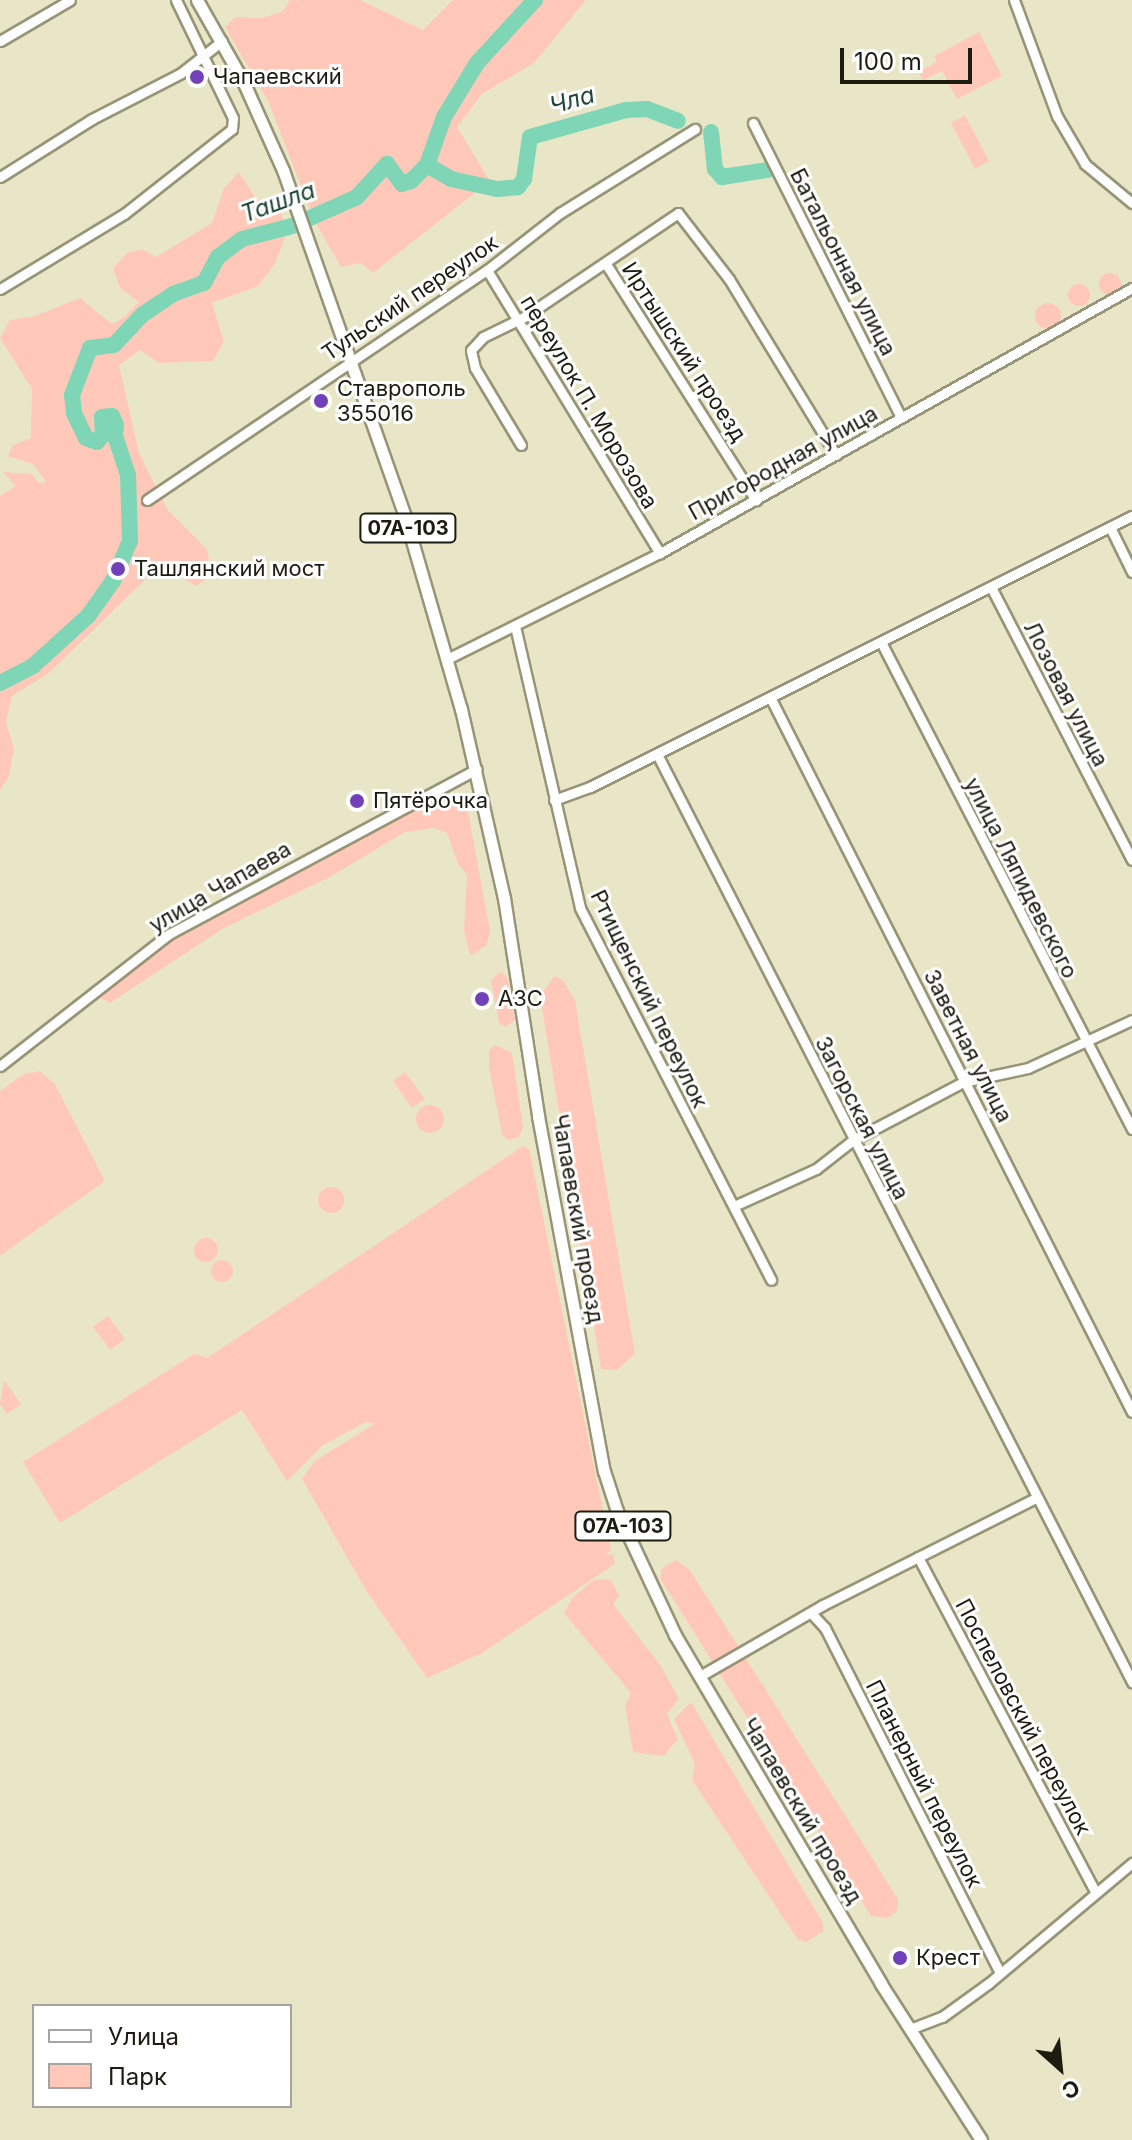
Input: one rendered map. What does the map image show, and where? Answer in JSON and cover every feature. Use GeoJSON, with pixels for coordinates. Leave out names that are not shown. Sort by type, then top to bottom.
{"type":"FeatureCollection","features":[{"type":"Feature","properties":{"kind":"main road","name":"07А-103"},"geometry":{"type":"LineString","coordinates":[[197,0],[222,41]]}},
{"type":"Feature","properties":{"kind":"main road","name":"Чапаевский проезд"},"geometry":{"type":"LineString","coordinates":[[222,41],[267,128],[351,361],[447,659],[477,769],[604,1471],[638,1564],[700,1676],[910,2029],[981,2140]]}},
{"type":"Feature","properties":{"kind":"street"},"geometry":{"type":"LineString","coordinates":[[0,289],[124,214],[228,135],[233,118],[176,0]]}},
{"type":"Feature","properties":{"kind":"street"},"geometry":{"type":"LineString","coordinates":[[1014,0],[1041,78],[1073,144],[1085,164],[1132,203]]}},
{"type":"Feature","properties":{"kind":"street"},"geometry":{"type":"LineString","coordinates":[[0,41],[67,1]]}},
{"type":"Feature","properties":{"kind":"street"},"geometry":{"type":"LineString","coordinates":[[0,177],[204,59],[222,41]]}},
{"type":"Feature","properties":{"kind":"street","name":"Батальонная улица"},"geometry":{"type":"LineString","coordinates":[[753,123],[901,417]]}},
{"type":"Feature","properties":{"kind":"street","name":"Тульский переулок"},"geometry":{"type":"LineString","coordinates":[[147,500],[487,270],[560,213],[695,129]]}},
{"type":"Feature","properties":{"kind":"street"},"geometry":{"type":"LineString","coordinates":[[521,445],[471,358],[483,337],[519,319],[606,264],[678,213],[729,279],[836,455]]}},
{"type":"Feature","properties":{"kind":"street","name":"Иртышский проезд"},"geometry":{"type":"LineString","coordinates":[[606,264],[756,500]]}},
{"type":"Feature","properties":{"kind":"street","name":"переулок П. Морозова"},"geometry":{"type":"LineString","coordinates":[[487,270],[660,553]]}},
{"type":"Feature","properties":{"kind":"street","name":"Пригородная улица"},"geometry":{"type":"LineString","coordinates":[[447,659],[660,553],[1132,288]]}},
{"type":"Feature","properties":{"kind":"street"},"geometry":{"type":"LineString","coordinates":[[554,800],[657,754],[1132,516]]}},
{"type":"Feature","properties":{"kind":"street"},"geometry":{"type":"LineString","coordinates":[[1110,527],[1132,572]]}},
{"type":"Feature","properties":{"kind":"street","name":"Лозовая улица"},"geometry":{"type":"LineString","coordinates":[[991,587],[1132,860]]}},
{"type":"Feature","properties":{"kind":"street","name":"Ртищенский переулок"},"geometry":{"type":"LineString","coordinates":[[515,626],[580,908],[771,1280]]}},
{"type":"Feature","properties":{"kind":"street","name":"улица Ляпидевского"},"geometry":{"type":"LineString","coordinates":[[881,642],[1132,1129]]}},
{"type":"Feature","properties":{"kind":"street","name":"Заветная улица"},"geometry":{"type":"LineString","coordinates":[[770,697],[1132,1412]]}},
{"type":"Feature","properties":{"kind":"street","name":"Загорская улица"},"geometry":{"type":"LineString","coordinates":[[657,754],[1132,1682]]}},
{"type":"Feature","properties":{"kind":"street","name":"улица Чапаева"},"geometry":{"type":"LineString","coordinates":[[0,1066],[169,934],[477,769]]}},
{"type":"Feature","properties":{"kind":"street"},"geometry":{"type":"LineString","coordinates":[[734,1206],[816,1169],[853,1140],[963,1082],[1028,1068],[1087,1044],[1132,1020]]}},
{"type":"Feature","properties":{"kind":"street"},"geometry":{"type":"LineString","coordinates":[[700,1676],[918,1557],[1036,1498]]}},
{"type":"Feature","properties":{"kind":"street","name":"Поспеловский переулок"},"geometry":{"type":"LineString","coordinates":[[918,1557],[1096,1893]]}},
{"type":"Feature","properties":{"kind":"street","name":"Планерный переулок"},"geometry":{"type":"LineString","coordinates":[[812,1614],[825,1628],[1000,1973]]}},
{"type":"Feature","properties":{"kind":"street"},"geometry":{"type":"LineString","coordinates":[[910,2029],[942,2017],[1132,1863]]}},
{"type":"Feature","properties":{"kind":"green space"},"geometry":{"type":"Polygon","coordinates":[[[290,0],[360,0],[423,30],[453,0],[586,0],[534,63],[482,94],[457,127],[490,181],[373,273],[361,263],[341,267],[314,220],[269,103],[225,27],[236,17],[261,18],[282,12],[290,0]]]}},
{"type":"Feature","properties":{"kind":"green space"},"geometry":{"type":"Polygon","coordinates":[[[979,32],[1002,76],[957,99],[942,71],[923,80],[918,72],[937,62],[934,56],[979,32]]]}},
{"type":"Feature","properties":{"kind":"green space"},"geometry":{"type":"Polygon","coordinates":[[[965,115],[989,161],[975,169],[951,123],[965,115]]]}},
{"type":"Feature","properties":{"kind":"green space"},"geometry":{"type":"Polygon","coordinates":[[[239,172],[257,200],[278,203],[287,232],[275,264],[258,286],[212,303],[224,341],[213,361],[159,363],[140,350],[119,365],[139,453],[167,509],[207,549],[212,575],[196,586],[173,572],[155,570],[49,673],[12,696],[6,722],[14,749],[9,776],[0,790],[0,496],[16,486],[3,472],[32,474],[39,483],[46,482],[33,464],[8,456],[13,445],[31,438],[32,389],[0,338],[10,320],[35,316],[80,298],[112,324],[123,318],[139,302],[120,288],[113,268],[127,253],[142,249],[156,257],[212,223],[224,188],[239,172]]]}},
{"type":"Feature","properties":{"kind":"green space"},"geometry":{"type":"Polygon","coordinates":[[[1110,273],[1121,284],[1110,295],[1099,284],[1110,273]]]}},
{"type":"Feature","properties":{"kind":"green space"},"geometry":{"type":"Polygon","coordinates":[[[1079,284],[1087,287],[1090,295],[1087,303],[1079,306],[1071,303],[1068,295],[1071,287],[1079,284]]]}},
{"type":"Feature","properties":{"kind":"green space"},"geometry":{"type":"Polygon","coordinates":[[[1048,303],[1057,307],[1061,316],[1057,325],[1048,329],[1039,325],[1035,316],[1039,307],[1048,303]]]}},
{"type":"Feature","properties":{"kind":"green space"},"geometry":{"type":"Polygon","coordinates":[[[446,794],[467,806],[490,931],[487,945],[470,956],[464,929],[467,875],[458,864],[447,833],[434,828],[405,832],[328,878],[224,928],[110,1003],[101,998],[79,1012],[98,992],[181,934],[446,794]]]}},
{"type":"Feature","properties":{"kind":"green space"},"geometry":{"type":"Polygon","coordinates":[[[501,972],[508,979],[515,1020],[505,1027],[499,1023],[491,980],[501,972]]]}},
{"type":"Feature","properties":{"kind":"green space"},"geometry":{"type":"Polygon","coordinates":[[[554,976],[563,980],[575,1000],[635,1354],[617,1370],[601,1369],[540,996],[554,976]]]}},
{"type":"Feature","properties":{"kind":"green space"},"geometry":{"type":"Polygon","coordinates":[[[496,1045],[512,1053],[523,1127],[519,1137],[508,1140],[502,1134],[489,1068],[489,1050],[496,1045]]]}},
{"type":"Feature","properties":{"kind":"green space"},"geometry":{"type":"Polygon","coordinates":[[[40,1071],[55,1084],[105,1181],[0,1256],[0,1091],[24,1074],[40,1071]]]}},
{"type":"Feature","properties":{"kind":"green space"},"geometry":{"type":"Polygon","coordinates":[[[405,1072],[425,1099],[412,1108],[393,1081],[405,1072]]]}},
{"type":"Feature","properties":{"kind":"green space"},"geometry":{"type":"Polygon","coordinates":[[[430,1105],[440,1109],[444,1119],[440,1129],[430,1133],[420,1129],[416,1119],[420,1109],[430,1105]]]}},
{"type":"Feature","properties":{"kind":"green space"},"geometry":{"type":"Polygon","coordinates":[[[523,1146],[529,1149],[611,1550],[606,1555],[613,1554],[615,1564],[482,1653],[427,1678],[367,1592],[302,1479],[315,1461],[374,1424],[366,1422],[323,1445],[287,1481],[242,1410],[60,1523],[23,1462],[194,1354],[207,1358],[523,1146]]]}},
{"type":"Feature","properties":{"kind":"green space"},"geometry":{"type":"Polygon","coordinates":[[[331,1187],[340,1191],[344,1200],[340,1209],[331,1213],[322,1209],[318,1200],[322,1191],[331,1187]]]}},
{"type":"Feature","properties":{"kind":"green space"},"geometry":{"type":"Polygon","coordinates":[[[206,1238],[215,1241],[218,1250],[215,1259],[206,1262],[197,1259],[194,1250],[197,1241],[206,1238]]]}},
{"type":"Feature","properties":{"kind":"green space"},"geometry":{"type":"Polygon","coordinates":[[[222,1260],[230,1263],[233,1271],[230,1279],[222,1282],[214,1279],[211,1271],[214,1263],[222,1260]]]}},
{"type":"Feature","properties":{"kind":"green space"},"geometry":{"type":"Polygon","coordinates":[[[108,1316],[125,1339],[110,1350],[93,1327],[108,1316]]]}},
{"type":"Feature","properties":{"kind":"green space"},"geometry":{"type":"Polygon","coordinates":[[[4,1380],[21,1404],[7,1414],[0,1404],[4,1380]]]}},
{"type":"Feature","properties":{"kind":"green space"},"geometry":{"type":"Polygon","coordinates":[[[676,1560],[690,1570],[898,1899],[897,1911],[888,1918],[871,1916],[660,1578],[662,1568],[676,1560]]]}},
{"type":"Feature","properties":{"kind":"green space"},"geometry":{"type":"Polygon","coordinates":[[[595,1579],[611,1580],[619,1595],[613,1604],[661,1666],[679,1699],[667,1714],[678,1739],[664,1756],[633,1752],[625,1705],[631,1693],[564,1613],[573,1597],[595,1579]]]}},
{"type":"Feature","properties":{"kind":"green space"},"geometry":{"type":"Polygon","coordinates":[[[691,1702],[822,1921],[824,1931],[806,1942],[798,1940],[692,1780],[695,1764],[674,1719],[691,1702]]]}},
{"type":"Feature","properties":{"kind":"waterway","name":"Ташла"},"geometry":{"type":"LineString","coordinates":[[0,683],[33,666],[88,616],[113,581],[130,541],[128,475],[115,436],[116,425],[112,416],[102,417],[103,435],[97,442],[86,438],[74,413],[72,395],[90,348],[114,345],[142,315],[173,294],[204,283],[218,257],[242,239],[292,226],[357,197],[387,164],[402,184],[411,181],[427,165],[444,117],[477,63],[535,0]]}},
{"type":"Feature","properties":{"kind":"waterway","name":"Чла"},"geometry":{"type":"LineString","coordinates":[[427,165],[451,179],[497,189],[518,187],[524,179],[530,137],[626,110],[647,109],[678,121]]}},
{"type":"Feature","properties":{"kind":"waterway","name":"Чла"},"geometry":{"type":"LineString","coordinates":[[711,132],[715,169],[722,177],[767,170]]}},
{"type":"Feature","properties":{"kind":"place","name":"Чапаевский"},"geometry":{"type":"Point","coordinates":[197,77]}},
{"type":"Feature","properties":{"kind":"place","name":"Ставрополь 355016"},"geometry":{"type":"Point","coordinates":[321,401]}},
{"type":"Feature","properties":{"kind":"place","name":"Ташлянский мост"},"geometry":{"type":"Point","coordinates":[118,569]}},
{"type":"Feature","properties":{"kind":"place","name":"Пятёрочка"},"geometry":{"type":"Point","coordinates":[357,801]}},
{"type":"Feature","properties":{"kind":"place","name":"АЗС"},"geometry":{"type":"Point","coordinates":[482,999]}},
{"type":"Feature","properties":{"kind":"place","name":"Крест"},"geometry":{"type":"Point","coordinates":[900,1958]}}]}
